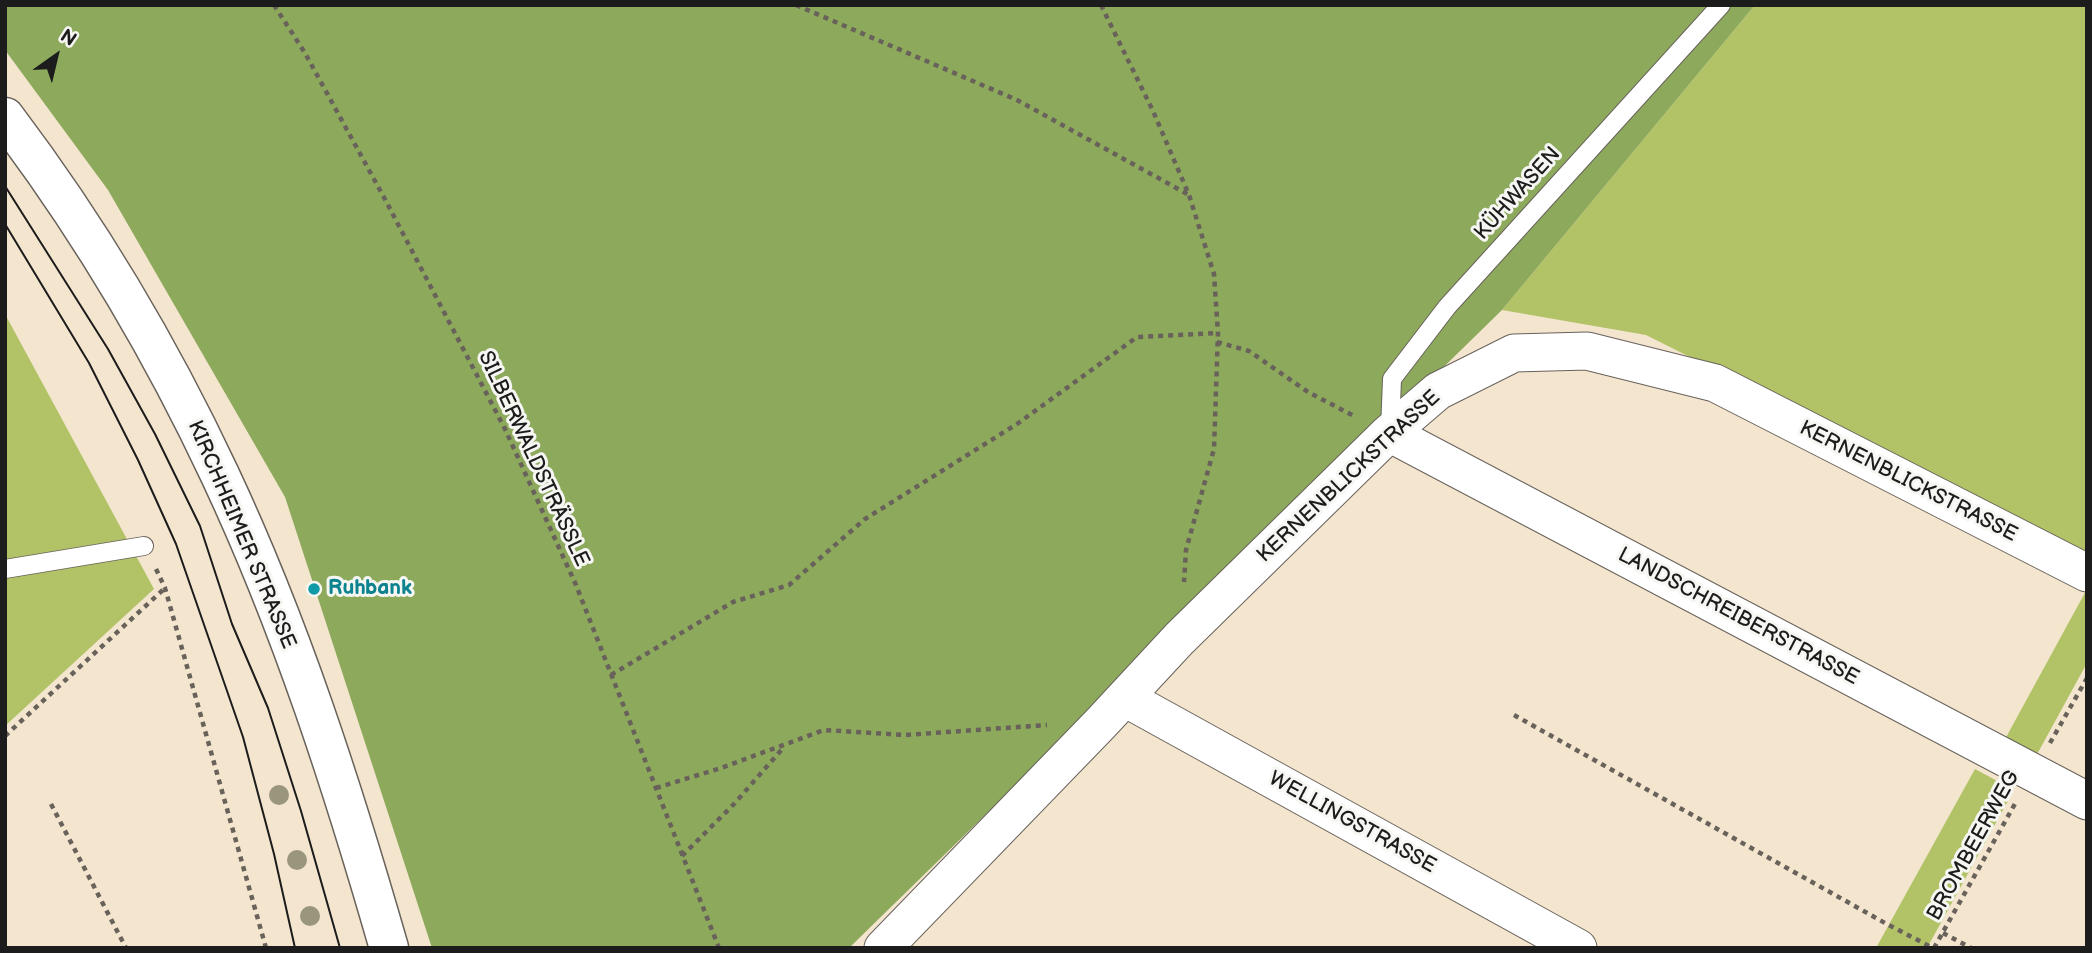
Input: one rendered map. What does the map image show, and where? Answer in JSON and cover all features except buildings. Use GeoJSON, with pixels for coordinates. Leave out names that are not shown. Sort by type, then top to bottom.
{"type":"FeatureCollection","features":[{"type":"Feature","properties":{"kind":"main road","name":"KIRCHHEIMER STRASSE"},"geometry":{"type":"LineString","coordinates":[[5,117],[35,157],[152,342],[220,475],[274,601],[312,706],[389,948]]}},
{"type":"Feature","properties":{"kind":"street","name":"KERNENBLICKSTRASSE"},"geometry":{"type":"LineString","coordinates":[[883,948],[1179,639],[1390,433],[1437,391],[1514,354],[1587,351],[1714,383],[2087,573]]}},
{"type":"Feature","properties":{"kind":"street","name":"LANDSCHREIBERSTRASSE"},"geometry":{"type":"LineString","coordinates":[[1390,433],[2087,801]]}},
{"type":"Feature","properties":{"kind":"street","name":"WELLINGSTRASSE"},"geometry":{"type":"LineString","coordinates":[[1113,710],[1578,948]]}},
{"type":"Feature","properties":{"kind":"lane","name":"KÜHWASEN"},"geometry":{"type":"LineString","coordinates":[[1390,433],[1392,379],[1447,307],[1721,5]]}},
{"type":"Feature","properties":{"kind":"lane"},"geometry":{"type":"LineString","coordinates":[[5,569],[144,546]]}},
{"type":"Feature","properties":{"kind":"path","name":"SILBERWALDSTRÄSSLE"},"geometry":{"type":"LineString","coordinates":[[274,5],[305,53],[387,203],[505,429],[576,585],[719,948]]}},
{"type":"Feature","properties":{"kind":"path"},"geometry":{"type":"LineString","coordinates":[[796,5],[1017,100],[1189,195]]}},
{"type":"Feature","properties":{"kind":"path"},"geometry":{"type":"LineString","coordinates":[[1101,5],[1153,111],[1189,195],[1214,274],[1217,333],[1214,449],[1186,550],[1179,639]]}},
{"type":"Feature","properties":{"kind":"path"},"geometry":{"type":"LineString","coordinates":[[611,675],[733,602],[789,585],[865,519],[1017,424],[1137,337],[1217,333]]}},
{"type":"Feature","properties":{"kind":"path"},"geometry":{"type":"LineString","coordinates":[[1217,342],[1249,351],[1308,392],[1390,433]]}},
{"type":"Feature","properties":{"kind":"path"},"geometry":{"type":"LineString","coordinates":[[144,546],[165,588],[265,948]]}},
{"type":"Feature","properties":{"kind":"path"},"geometry":{"type":"LineString","coordinates":[[5,736],[165,588]]}},
{"type":"Feature","properties":{"kind":"path"},"geometry":{"type":"LineString","coordinates":[[2052,739],[2087,677]]}},
{"type":"Feature","properties":{"kind":"path"},"geometry":{"type":"LineString","coordinates":[[656,788],[785,746],[824,730],[905,735],[1113,710]]}},
{"type":"Feature","properties":{"kind":"path"},"geometry":{"type":"LineString","coordinates":[[1514,715],[1933,948]]}},
{"type":"Feature","properties":{"kind":"path"},"geometry":{"type":"LineString","coordinates":[[682,856],[734,804],[785,746]]}},
{"type":"Feature","properties":{"kind":"path","name":"BROMBEERWEG"},"geometry":{"type":"LineString","coordinates":[[1933,948],[2033,772]]}},
{"type":"Feature","properties":{"kind":"path"},"geometry":{"type":"LineString","coordinates":[[51,804],[126,948]]}},
{"type":"Feature","properties":{"kind":"path"},"geometry":{"type":"LineString","coordinates":[[1943,933],[1971,948]]}},
{"type":"Feature","properties":{"kind":"green space"},"geometry":{"type":"Polygon","coordinates":[[[5,5],[1755,5],[1502,310],[849,948],[432,948],[285,497],[108,190],[5,50],[5,5]]]}},
{"type":"Feature","properties":{"kind":"green space"},"geometry":{"type":"Polygon","coordinates":[[[1755,5],[2087,5],[2087,556],[1646,335],[1502,310],[1755,5]]]}},
{"type":"Feature","properties":{"kind":"green space"},"geometry":{"type":"Polygon","coordinates":[[[5,314],[154,589],[5,726],[5,314]]]}},
{"type":"Feature","properties":{"kind":"green space"},"geometry":{"type":"Polygon","coordinates":[[[2087,589],[2087,663],[2035,758],[2004,741],[2087,589]]]}},
{"type":"Feature","properties":{"kind":"green space"},"geometry":{"type":"Polygon","coordinates":[[[1975,769],[2014,790],[1927,948],[1876,948],[1975,769]]]}},
{"type":"Feature","properties":{"kind":"tram line"},"geometry":{"type":"LineString","coordinates":[[5,186],[108,349],[155,434],[200,526],[232,624],[268,708],[340,948]]}},
{"type":"Feature","properties":{"kind":"tram line"},"geometry":{"type":"LineString","coordinates":[[5,224],[89,363],[138,460],[176,544],[243,737],[274,854],[295,948]]}},
{"type":"Feature","properties":{"kind":"place","name":"Ruhbank"},"geometry":{"type":"Point","coordinates":[314,589]}}]}
